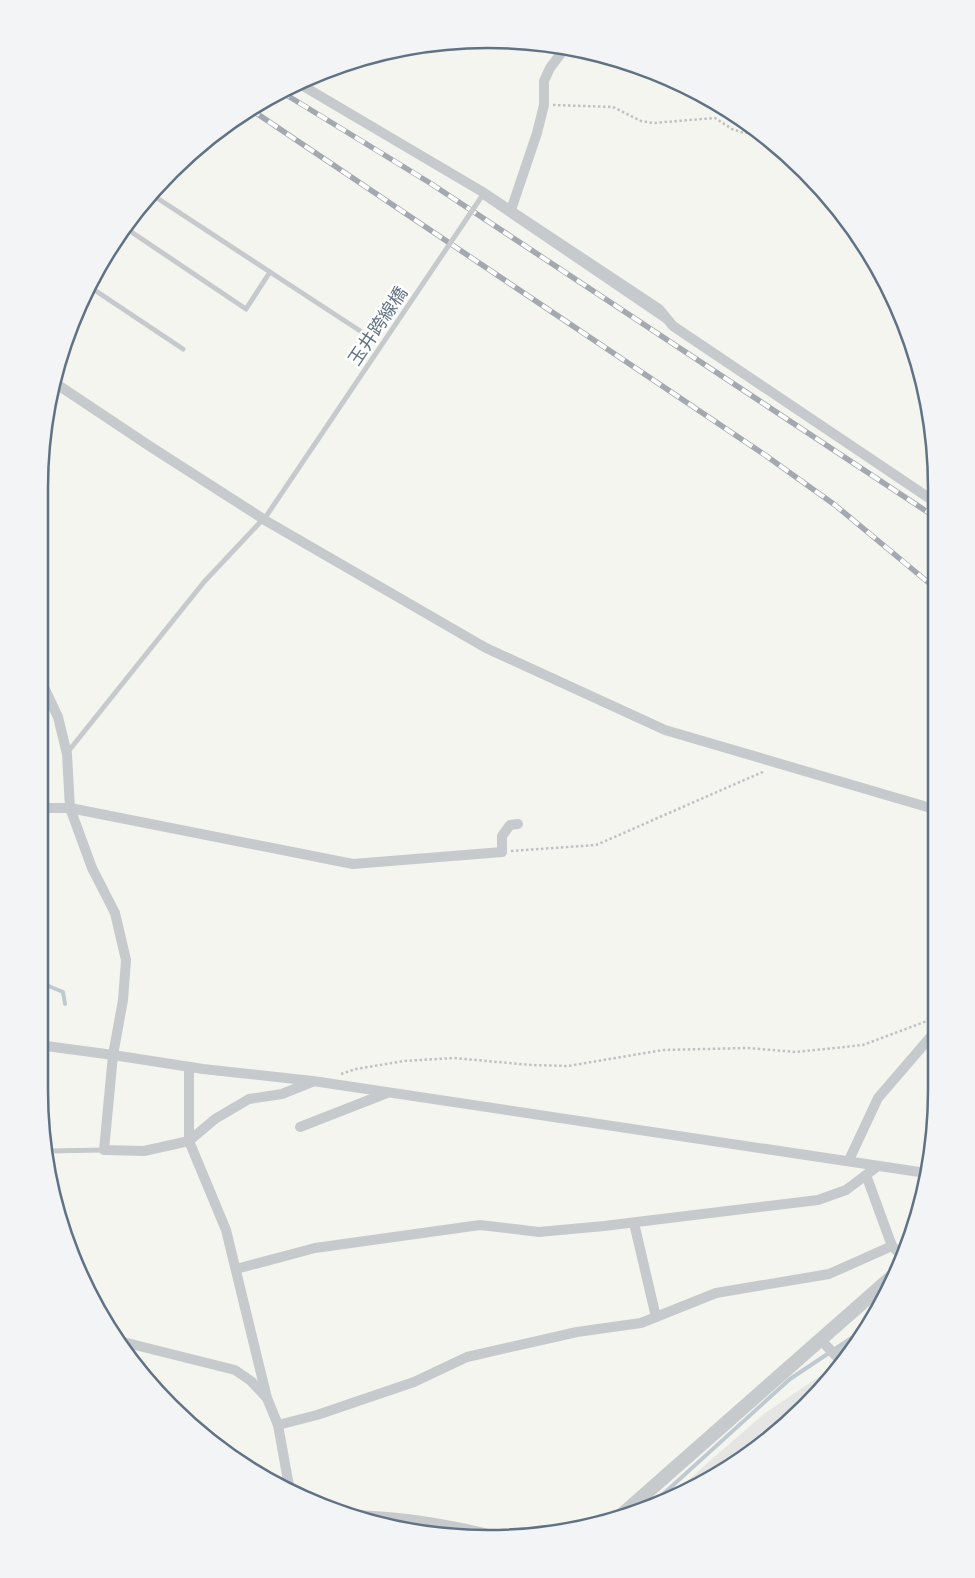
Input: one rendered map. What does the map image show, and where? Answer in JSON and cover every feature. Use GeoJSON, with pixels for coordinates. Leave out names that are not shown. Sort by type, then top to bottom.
{"type":"FeatureCollection","features":[{"type":"Feature","properties":{"kind":"street"},"geometry":{"type":"LineString","coordinates":[[511,210],[537,133],[544,105],[544,81],[550,68],[561,54]]}},
{"type":"Feature","properties":{"kind":"street"},"geometry":{"type":"LineString","coordinates":[[305,87],[431,160],[511,210],[659,309],[673,326],[928,497]]}},
{"type":"Feature","properties":{"kind":"street"},"geometry":{"type":"LineString","coordinates":[[59,386],[268,522],[486,648],[665,730],[928,807]]}},
{"type":"Feature","properties":{"kind":"street"},"geometry":{"type":"LineString","coordinates":[[47,694],[58,717],[67,754],[70,808],[92,868],[115,913],[126,960],[123,1000],[113,1054],[104,1150],[144,1151],[189,1142],[215,1119],[249,1099],[282,1094],[313,1081]]}},
{"type":"Feature","properties":{"kind":"street"},"geometry":{"type":"LineString","coordinates":[[47,808],[70,808],[353,864],[502,852],[502,836],[510,825],[518,824]]}},
{"type":"Feature","properties":{"kind":"street"},"geometry":{"type":"LineString","coordinates":[[848,1160],[878,1098],[928,1040]]}},
{"type":"Feature","properties":{"kind":"street"},"geometry":{"type":"LineString","coordinates":[[47,1046],[113,1054],[189,1067],[313,1081],[920,1172]]}},
{"type":"Feature","properties":{"kind":"street"},"geometry":{"type":"LineString","coordinates":[[189,1067],[189,1142],[226,1230],[267,1398],[278,1425],[288,1483]]}},
{"type":"Feature","properties":{"kind":"street"},"geometry":{"type":"LineString","coordinates":[[300,1127],[388,1092]]}},
{"type":"Feature","properties":{"kind":"street"},"geometry":{"type":"LineString","coordinates":[[236,1269],[315,1248],[480,1225],[539,1232],[634,1223],[818,1200],[846,1190],[878,1166]]}},
{"type":"Feature","properties":{"kind":"street"},"geometry":{"type":"LineString","coordinates":[[866,1175],[892,1246],[897,1251]]}},
{"type":"Feature","properties":{"kind":"street"},"geometry":{"type":"LineString","coordinates":[[634,1223],[656,1317]]}},
{"type":"Feature","properties":{"kind":"street"},"geometry":{"type":"LineString","coordinates":[[278,1425],[317,1415],[414,1382],[466,1356],[577,1332],[640,1322],[716,1293],[829,1274],[892,1246]]}},
{"type":"Feature","properties":{"kind":"street"},"geometry":{"type":"LineString","coordinates":[[632,1506],[823,1342],[881,1288]]}},
{"type":"Feature","properties":{"kind":"street"},"geometry":{"type":"LineString","coordinates":[[823,1342],[836,1356],[840,1353]]}},
{"type":"Feature","properties":{"kind":"street"},"geometry":{"type":"LineString","coordinates":[[128,1343],[235,1370],[250,1381],[267,1398]]}},
{"type":"Feature","properties":{"kind":"street"},"geometry":{"type":"LineString","coordinates":[[395,1521],[450,1529]]}},
{"type":"Feature","properties":{"kind":"lane","name":"玉井跨線橋"},"geometry":{"type":"LineString","coordinates":[[67,754],[204,582],[267,515],[482,196],[673,326]]}},
{"type":"Feature","properties":{"kind":"lane"},"geometry":{"type":"LineString","coordinates":[[157,198],[374,340]]}},
{"type":"Feature","properties":{"kind":"lane"},"geometry":{"type":"LineString","coordinates":[[130,231],[246,309],[270,272]]}},
{"type":"Feature","properties":{"kind":"lane"},"geometry":{"type":"LineString","coordinates":[[94,290],[183,349]]}},
{"type":"Feature","properties":{"kind":"lane"},"geometry":{"type":"LineString","coordinates":[[52,1151],[104,1150]]}},
{"type":"Feature","properties":{"kind":"path"},"geometry":{"type":"LineString","coordinates":[[544,105],[613,107],[641,121],[653,123],[715,118],[732,128],[746,132]]}},
{"type":"Feature","properties":{"kind":"path"},"geometry":{"type":"LineString","coordinates":[[502,852],[596,845],[782,764]]}},
{"type":"Feature","properties":{"kind":"path"},"geometry":{"type":"LineString","coordinates":[[339,1074],[356,1069],[404,1061],[454,1058],[531,1066],[568,1066],[663,1050],[748,1048],[796,1052],[863,1045],[928,1022]]}},
{"type":"Feature","properties":{"kind":"shaded area"},"geometry":{"type":"Polygon","coordinates":[[[825,1373],[799,1402],[755,1440],[708,1472],[683,1485],[765,1413],[825,1373]]]}},
{"type":"Feature","properties":{"kind":"waterway"},"geometry":{"type":"LineString","coordinates":[[47,985],[63,992],[65,1004]]}},
{"type":"Feature","properties":{"kind":"waterway"},"geometry":{"type":"LineString","coordinates":[[664,1493],[790,1379],[850,1339]]}},
{"type":"Feature","properties":{"kind":"railway"},"geometry":{"type":"LineString","coordinates":[[288,96],[430,183],[928,512]]}},
{"type":"Feature","properties":{"kind":"railway"},"geometry":{"type":"LineString","coordinates":[[256,113],[765,455],[835,505],[928,582]]}}]}
